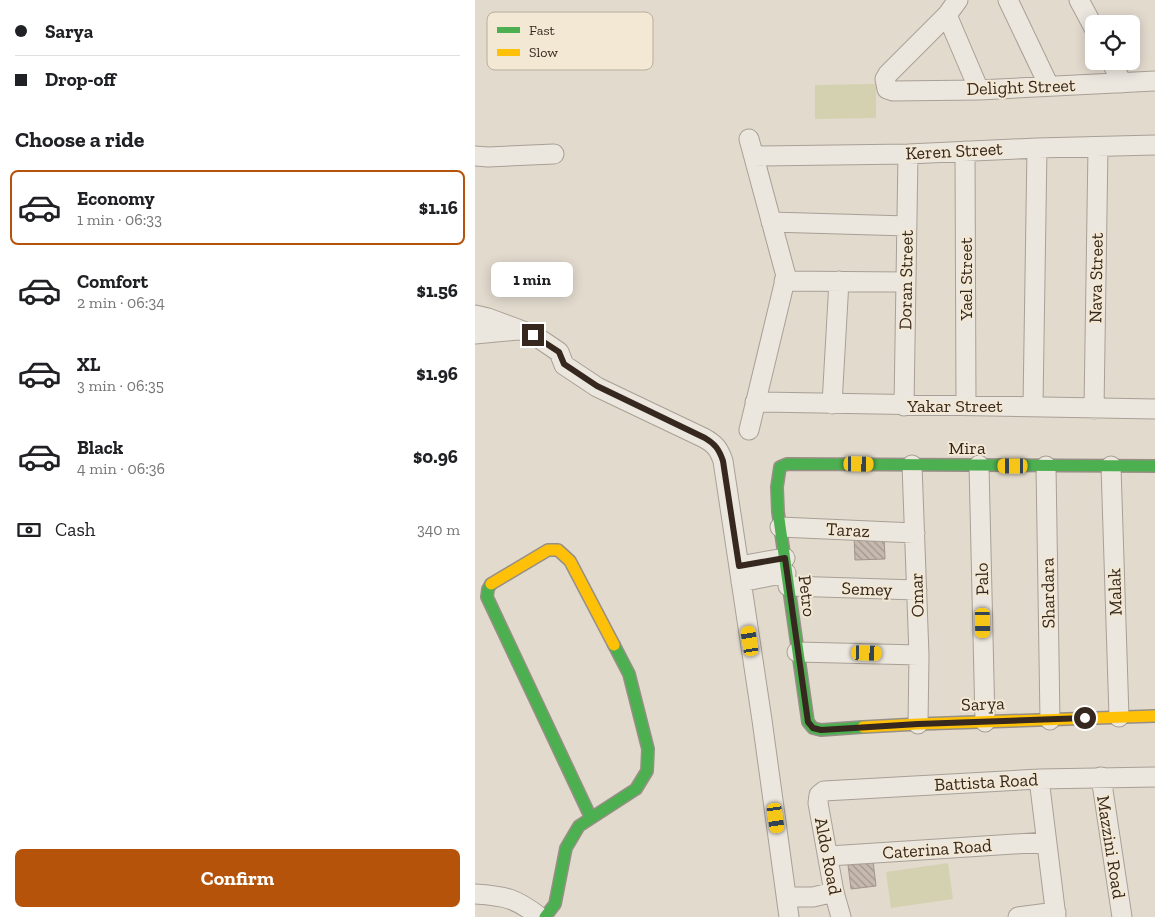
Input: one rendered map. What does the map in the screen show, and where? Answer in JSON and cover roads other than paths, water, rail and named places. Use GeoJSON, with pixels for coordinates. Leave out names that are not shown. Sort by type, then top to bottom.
{"type":"FeatureCollection","features":[{"type":"Feature","properties":{"kind":"street"},"geometry":{"type":"LineString","coordinates":[[1008,0],[1049,86]]}},
{"type":"Feature","properties":{"kind":"street"},"geometry":{"type":"LineString","coordinates":[[1079,0],[1087,15]]}},
{"type":"Feature","properties":{"kind":"street"},"geometry":{"type":"LineString","coordinates":[[953,8],[979,90]]}},
{"type":"Feature","properties":{"kind":"street","name":"Delight Street"},"geometry":{"type":"LineString","coordinates":[[953,8],[887,74],[885,79],[887,89],[893,91],[979,90],[1155,81]]}},
{"type":"Feature","properties":{"kind":"street"},"geometry":{"type":"LineString","coordinates":[[1116,70],[1122,83]]}},
{"type":"Feature","properties":{"kind":"street","name":"Keren Street"},"geometry":{"type":"LineString","coordinates":[[771,222],[751,148],[909,154],[1155,145]]}},
{"type":"Feature","properties":{"kind":"street"},"geometry":{"type":"LineString","coordinates":[[1033,406],[1037,148]]}},
{"type":"Feature","properties":{"kind":"street","name":"Nava Street"},"geometry":{"type":"LineString","coordinates":[[1094,409],[1098,148]]}},
{"type":"Feature","properties":{"kind":"street","name":"Yael Street"},"geometry":{"type":"LineString","coordinates":[[965,151],[966,406]]}},
{"type":"Feature","properties":{"kind":"street"},"geometry":{"type":"LineString","coordinates":[[475,156],[554,154]]}},
{"type":"Feature","properties":{"kind":"street","name":"Doran Street"},"geometry":{"type":"LineString","coordinates":[[904,406],[909,154]]}},
{"type":"Feature","properties":{"kind":"street"},"geometry":{"type":"LineString","coordinates":[[749,430],[786,276],[771,222],[907,226]]}},
{"type":"Feature","properties":{"kind":"street"},"geometry":{"type":"LineString","coordinates":[[832,404],[839,281]]}},
{"type":"Feature","properties":{"kind":"street"},"geometry":{"type":"LineString","coordinates":[[784,282],[906,282]]}},
{"type":"Feature","properties":{"kind":"street"},"geometry":{"type":"LineString","coordinates":[[475,315],[533,335],[559,352],[564,364],[597,386],[715,444],[720,451],[740,574],[789,917]]}},
{"type":"Feature","properties":{"kind":"street"},"geometry":{"type":"LineString","coordinates":[[475,334],[519,330]]}},
{"type":"Feature","properties":{"kind":"street","name":"Yakar Street"},"geometry":{"type":"LineString","coordinates":[[755,402],[1155,409]]}},
{"type":"Feature","properties":{"kind":"street","name":"Mira"},"geometry":{"type":"LineString","coordinates":[[780,467],[787,464],[1155,466]]}},
{"type":"Feature","properties":{"kind":"street","name":"Omar"},"geometry":{"type":"LineString","coordinates":[[913,465],[919,655],[918,724]]}},
{"type":"Feature","properties":{"kind":"street","name":"Palo"},"geometry":{"type":"LineString","coordinates":[[979,466],[985,722]]}},
{"type":"Feature","properties":{"kind":"street","name":"Shardara"},"geometry":{"type":"LineString","coordinates":[[1046,466],[1051,720]]}},
{"type":"Feature","properties":{"kind":"street","name":"Malak"},"geometry":{"type":"LineString","coordinates":[[1111,466],[1119,717]]}},
{"type":"Feature","properties":{"kind":"street","name":"Petro"},"geometry":{"type":"LineString","coordinates":[[780,467],[777,476],[780,527],[808,722],[813,728]]}},
{"type":"Feature","properties":{"kind":"street","name":"Taraz"},"geometry":{"type":"LineString","coordinates":[[780,527],[915,533]]}},
{"type":"Feature","properties":{"kind":"street"},"geometry":{"type":"LineString","coordinates":[[545,917],[555,904],[565,848],[579,826],[636,790],[647,771],[648,749],[629,674],[570,561],[558,550],[549,550],[493,582],[488,589],[487,597],[591,818]]}},
{"type":"Feature","properties":{"kind":"street","name":"Semey"},"geometry":{"type":"LineString","coordinates":[[740,574],[786,572],[917,590]]}},
{"type":"Feature","properties":{"kind":"street"},"geometry":{"type":"LineString","coordinates":[[797,652],[919,655]]}},
{"type":"Feature","properties":{"kind":"street","name":"Sarya"},"geometry":{"type":"LineString","coordinates":[[813,728],[821,730],[918,724],[1155,716]]}},
{"type":"Feature","properties":{"kind":"street","name":"Battista Road"},"geometry":{"type":"LineString","coordinates":[[819,795],[824,791],[1039,779],[1155,777]]}},
{"type":"Feature","properties":{"kind":"street","name":"Mazzini Road"},"geometry":{"type":"LineString","coordinates":[[1101,778],[1122,917]]}},
{"type":"Feature","properties":{"kind":"street"},"geometry":{"type":"LineString","coordinates":[[1018,917],[1056,915],[1039,779]]}},
{"type":"Feature","properties":{"kind":"street","name":"Aldo Road"},"geometry":{"type":"LineString","coordinates":[[819,795],[818,803],[834,892],[841,917]]}},
{"type":"Feature","properties":{"kind":"street","name":"Caterina Road"},"geometry":{"type":"LineString","coordinates":[[829,856],[1046,842]]}},
{"type":"Feature","properties":{"kind":"street"},"geometry":{"type":"LineString","coordinates":[[787,897],[815,896],[834,892]]}},
{"type":"Feature","properties":{"kind":"street"},"geometry":{"type":"LineString","coordinates":[[475,894],[501,895],[523,904],[540,917]]}}]}
